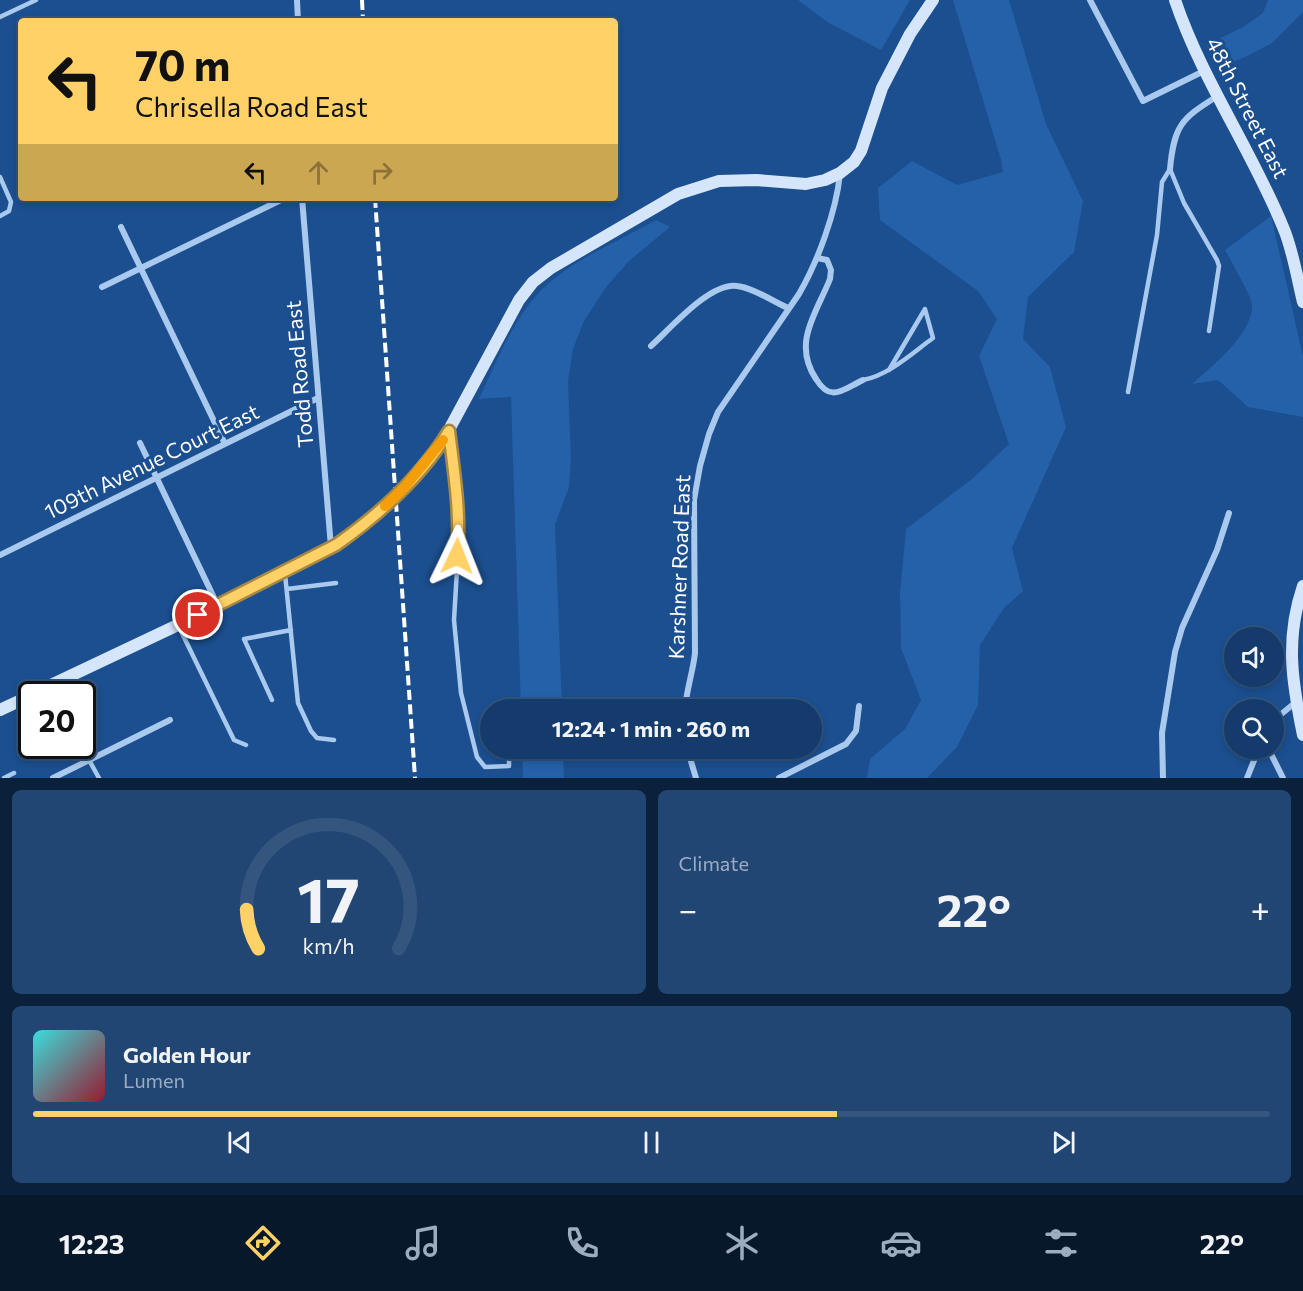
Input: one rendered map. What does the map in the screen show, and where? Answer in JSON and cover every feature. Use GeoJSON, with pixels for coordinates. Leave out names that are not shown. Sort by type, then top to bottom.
{"type":"FeatureCollection","features":[{"type":"Feature","properties":{"kind":"street"},"geometry":{"type":"LineString","coordinates":[[297,0],[298,18]]}},
{"type":"Feature","properties":{"kind":"street"},"geometry":{"type":"LineString","coordinates":[[61,681],[218,606],[331,548],[375,516],[403,489],[433,454],[449,431],[519,300],[533,282],[551,268],[678,194],[699,186],[731,180],[806,184],[825,180],[840,173],[854,162],[861,151],[882,88],[910,34],[933,0]]}},
{"type":"Feature","properties":{"kind":"street"},"geometry":{"type":"LineString","coordinates":[[1090,0],[1143,101],[1204,71]]}},
{"type":"Feature","properties":{"kind":"street","name":"48th Street East"},"geometry":{"type":"LineString","coordinates":[[1175,0],[1216,97],[1272,200],[1285,230],[1303,302]]}},
{"type":"Feature","properties":{"kind":"street"},"geometry":{"type":"LineString","coordinates":[[1170,169],[1172,145],[1179,127],[1196,109],[1216,97]]}},
{"type":"Feature","properties":{"kind":"street","name":"Karshner Road East"},"geometry":{"type":"LineString","coordinates":[[686,699],[692,678],[695,653],[694,500],[709,434],[718,412],[799,294],[817,258],[838,190],[840,173]]}},
{"type":"Feature","properties":{"kind":"street"},"geometry":{"type":"LineString","coordinates":[[102,287],[279,201]]}},
{"type":"Feature","properties":{"kind":"street","name":"Todd Road East"},"geometry":{"type":"LineString","coordinates":[[302,201],[331,548]]}},
{"type":"Feature","properties":{"kind":"street"},"geometry":{"type":"LineString","coordinates":[[121,227],[225,444]]}},
{"type":"Feature","properties":{"kind":"street"},"geometry":{"type":"LineString","coordinates":[[817,258],[826,260],[831,270],[830,279],[808,330],[806,362],[821,387],[829,393],[836,393],[863,380]]}},
{"type":"Feature","properties":{"kind":"street"},"geometry":{"type":"LineString","coordinates":[[651,346],[700,300],[725,286],[748,289],[788,308]]}},
{"type":"Feature","properties":{"kind":"street","name":"109th Avenue Court East"},"geometry":{"type":"LineString","coordinates":[[0,555],[318,398]]}},
{"type":"Feature","properties":{"kind":"street"},"geometry":{"type":"LineString","coordinates":[[140,443],[218,606]]}},
{"type":"Feature","properties":{"kind":"street"},"geometry":{"type":"LineString","coordinates":[[1163,778],[1162,733],[1176,652],[1182,628],[1217,550],[1229,513]]}},
{"type":"Feature","properties":{"kind":"street"},"geometry":{"type":"LineString","coordinates":[[1303,586],[1297,604],[1291,640],[1296,702],[1303,735]]}},
{"type":"Feature","properties":{"kind":"street"},"geometry":{"type":"LineString","coordinates":[[0,710],[18,702]]}},
{"type":"Feature","properties":{"kind":"street"},"geometry":{"type":"LineString","coordinates":[[1284,712],[1296,702]]}},
{"type":"Feature","properties":{"kind":"street"},"geometry":{"type":"LineString","coordinates":[[779,778],[846,744],[856,730],[859,706]]}},
{"type":"Feature","properties":{"kind":"street"},"geometry":{"type":"LineString","coordinates":[[53,778],[170,720]]}},
{"type":"Feature","properties":{"kind":"street"},"geometry":{"type":"LineString","coordinates":[[690,759],[696,778]]}},
{"type":"Feature","properties":{"kind":"street"},"geometry":{"type":"LineString","coordinates":[[1247,778],[1255,759]]}},
{"type":"Feature","properties":{"kind":"street"},"geometry":{"type":"LineString","coordinates":[[1274,759],[1283,778]]}},
{"type":"Feature","properties":{"kind":"lane"},"geometry":{"type":"LineString","coordinates":[[0,17],[36,0]]}},
{"type":"Feature","properties":{"kind":"lane"},"geometry":{"type":"LineString","coordinates":[[1170,169],[1184,203],[1219,266],[1209,331]]}},
{"type":"Feature","properties":{"kind":"lane"},"geometry":{"type":"LineString","coordinates":[[1128,392],[1157,236],[1162,182],[1170,169]]}},
{"type":"Feature","properties":{"kind":"lane"},"geometry":{"type":"LineString","coordinates":[[0,177],[11,202],[9,211],[0,216]]}},
{"type":"Feature","properties":{"kind":"lane"},"geometry":{"type":"LineString","coordinates":[[863,380],[878,377],[889,370],[933,338],[925,309],[889,370]]}},
{"type":"Feature","properties":{"kind":"lane"},"geometry":{"type":"LineString","coordinates":[[449,431],[459,536],[454,620],[461,693],[477,756],[485,767],[509,766],[509,759]]}},
{"type":"Feature","properties":{"kind":"lane"},"geometry":{"type":"LineString","coordinates":[[285,571],[298,703],[311,731],[317,738],[334,740]]}},
{"type":"Feature","properties":{"kind":"lane"},"geometry":{"type":"LineString","coordinates":[[287,590],[336,583]]}},
{"type":"Feature","properties":{"kind":"lane"},"geometry":{"type":"LineString","coordinates":[[178,625],[234,740],[246,745]]}},
{"type":"Feature","properties":{"kind":"lane"},"geometry":{"type":"LineString","coordinates":[[272,700],[244,639],[291,630]]}},
{"type":"Feature","properties":{"kind":"lane"},"geometry":{"type":"LineString","coordinates":[[89,760],[99,778]]}},
{"type":"Feature","properties":{"kind":"lane"},"geometry":{"type":"LineString","coordinates":[[4,778],[14,773]]}},
{"type":"Feature","properties":{"kind":"shaded area"},"geometry":{"type":"Polygon","coordinates":[[[798,0],[910,0],[881,50],[829,23],[798,0]]]}},
{"type":"Feature","properties":{"kind":"shaded area"},"geometry":{"type":"Polygon","coordinates":[[[953,0],[1009,0],[1046,124],[1083,201],[1074,252],[1028,297],[1023,339],[1050,367],[1066,427],[1012,548],[1023,591],[1004,608],[980,645],[978,705],[957,747],[927,778],[867,778],[870,759],[905,729],[921,700],[901,648],[900,593],[906,529],[972,479],[1009,444],[979,356],[997,319],[978,291],[880,220],[878,188],[912,161],[957,185],[1003,172],[953,0]]]}},
{"type":"Feature","properties":{"kind":"shaded area"},"geometry":{"type":"Polygon","coordinates":[[[1268,0],[1303,0],[1303,12],[1272,43],[1217,68],[1206,45],[1243,27],[1263,13],[1268,0]]]}},
{"type":"Feature","properties":{"kind":"shaded area"},"geometry":{"type":"Polygon","coordinates":[[[1271,216],[1303,356],[1303,417],[1248,407],[1218,380],[1192,384],[1239,338],[1251,315],[1251,300],[1225,250],[1271,216]]]}},
{"type":"Feature","properties":{"kind":"shaded area"},"geometry":{"type":"Polygon","coordinates":[[[656,220],[670,227],[629,261],[607,286],[584,321],[573,349],[568,381],[571,459],[569,487],[555,525],[562,699],[521,699],[511,397],[479,399],[510,334],[530,303],[555,278],[604,247],[656,220]]]}},
{"type":"Feature","properties":{"kind":"shaded area"},"geometry":{"type":"Polygon","coordinates":[[[522,759],[563,759],[564,778],[523,778],[522,759]]]}},
{"type":"Feature","properties":{"kind":"railway"},"geometry":{"type":"LineString","coordinates":[[362,0],[363,18]]}},
{"type":"Feature","properties":{"kind":"railway"},"geometry":{"type":"LineString","coordinates":[[375,201],[415,778]]}},
{"type":"Feature","properties":{"kind":"slow traffic"},"geometry":{"type":"LineString","coordinates":[[385,506],[403,489],[443,440]]}},
{"type":"Feature","properties":{"kind":"route"},"geometry":{"type":"LineString","coordinates":[[198,615],[336,545],[375,516],[403,489],[449,431],[459,536],[457,556]]}}]}
